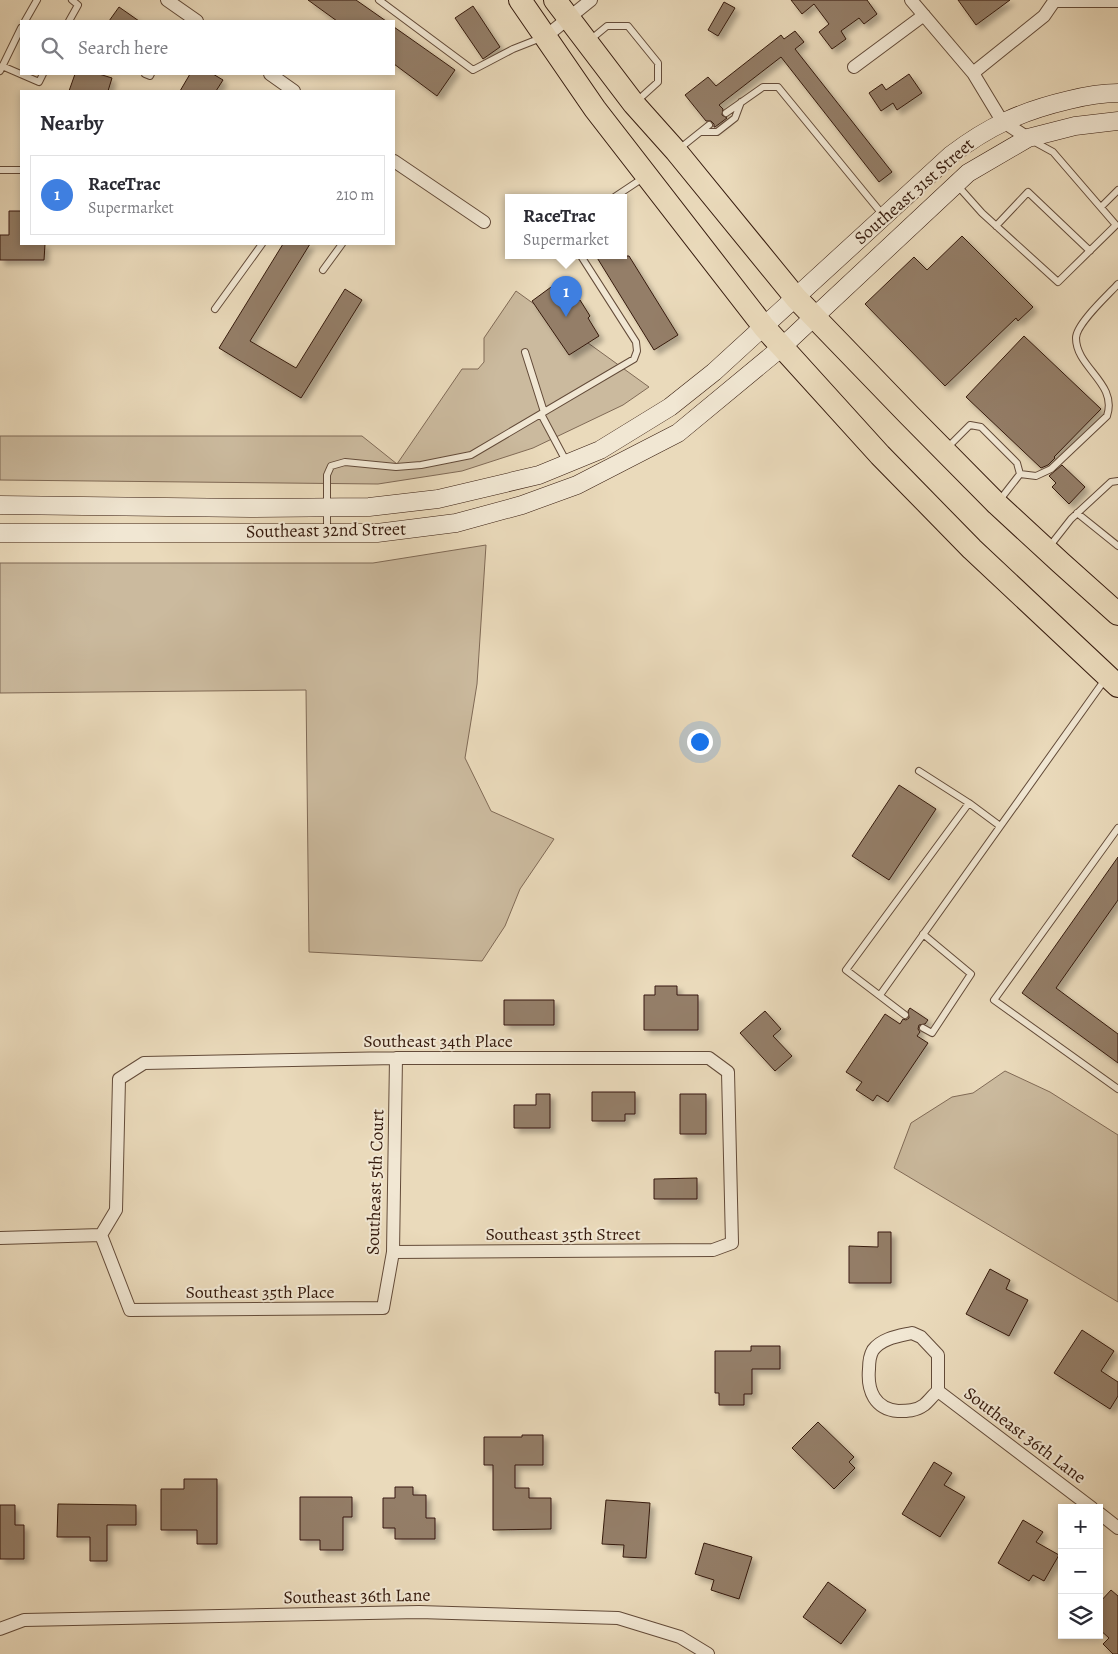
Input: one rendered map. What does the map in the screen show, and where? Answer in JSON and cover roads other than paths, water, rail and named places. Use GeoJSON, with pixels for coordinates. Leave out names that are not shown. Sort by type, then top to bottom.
{"type":"FeatureCollection","features":[{"type":"Feature","properties":{"kind":"highway"},"geometry":{"type":"LineString","coordinates":[[520,0],[595,110],[764,327],[880,455],[972,549],[1114,676]]}},
{"type":"Feature","properties":{"kind":"highway"},"geometry":{"type":"LineString","coordinates":[[562,9],[634,104],[676,151],[796,298],[997,504],[1118,614]]}},
{"type":"Feature","properties":{"kind":"main road","name":"Southeast 31st Street"},"geometry":{"type":"LineString","coordinates":[[764,327],[950,155],[973,138],[1002,121],[1041,106],[1099,93],[1118,93]]}},
{"type":"Feature","properties":{"kind":"main road","name":"Southeast 31st Street"},"geometry":{"type":"LineString","coordinates":[[782,346],[968,173],[1028,138],[1075,126],[1118,122]]}},
{"type":"Feature","properties":{"kind":"main road","name":"Southeast 32nd Street"},"geometry":{"type":"LineString","coordinates":[[0,505],[369,507],[438,500],[539,475],[600,450],[670,407],[714,372],[764,327]]}},
{"type":"Feature","properties":{"kind":"main road","name":"Southeast 32nd Street"},"geometry":{"type":"LineString","coordinates":[[0,533],[377,532],[456,524],[522,505],[577,486],[678,433],[782,346]]}},
{"type":"Feature","properties":{"kind":"street"},"geometry":{"type":"LineString","coordinates":[[167,0],[191,20]]}},
{"type":"Feature","properties":{"kind":"street"},"geometry":{"type":"LineString","coordinates":[[545,37],[562,9],[591,0]]}},
{"type":"Feature","properties":{"kind":"street"},"geometry":{"type":"LineString","coordinates":[[911,0],[973,73],[1002,121],[1028,138]]}},
{"type":"Feature","properties":{"kind":"street"},"geometry":{"type":"LineString","coordinates":[[973,73],[1044,16],[1055,0],[1118,1]]}},
{"type":"Feature","properties":{"kind":"street"},"geometry":{"type":"LineString","coordinates":[[854,67],[924,15]]}},
{"type":"Feature","properties":{"kind":"street"},"geometry":{"type":"LineString","coordinates":[[271,75],[293,90]]}},
{"type":"Feature","properties":{"kind":"street"},"geometry":{"type":"LineString","coordinates":[[395,162],[484,222]]}},
{"type":"Feature","properties":{"kind":"street","name":"Southeast 34th Place"},"geometry":{"type":"LineString","coordinates":[[101,1235],[116,1210],[119,1079],[144,1063],[396,1058],[709,1058],[728,1072],[732,1243]]}},
{"type":"Feature","properties":{"kind":"street","name":"Southeast 5th Court"},"geometry":{"type":"LineString","coordinates":[[383,1305],[392,1252],[396,1058]]}},
{"type":"Feature","properties":{"kind":"street"},"geometry":{"type":"LineString","coordinates":[[0,1238],[101,1235]]}},
{"type":"Feature","properties":{"kind":"street","name":"Southeast 35th Place"},"geometry":{"type":"LineString","coordinates":[[101,1235],[130,1310],[383,1308],[383,1305]]}},
{"type":"Feature","properties":{"kind":"street","name":"Southeast 35th Street"},"geometry":{"type":"LineString","coordinates":[[392,1252],[713,1250],[732,1243]]}},
{"type":"Feature","properties":{"kind":"street","name":"Southeast 36th Lane"},"geometry":{"type":"LineString","coordinates":[[912,1333],[921,1337],[938,1355],[938,1391],[923,1406],[909,1411],[888,1410],[878,1404],[870,1389],[868,1374],[873,1350],[890,1338],[912,1333]]}},
{"type":"Feature","properties":{"kind":"street","name":"Southeast 36th Lane"},"geometry":{"type":"LineString","coordinates":[[938,1391],[1087,1504]]}},
{"type":"Feature","properties":{"kind":"street"},"geometry":{"type":"LineString","coordinates":[[1103,1517],[1118,1528]]}},
{"type":"Feature","properties":{"kind":"street","name":"Southeast 36th Lane"},"geometry":{"type":"LineString","coordinates":[[0,1629],[24,1620],[419,1612],[618,1618],[680,1637],[708,1654]]}},
{"type":"Feature","properties":{"kind":"lane"},"geometry":{"type":"LineString","coordinates":[[26,20],[37,0]]}},
{"type":"Feature","properties":{"kind":"lane"},"geometry":{"type":"LineString","coordinates":[[70,20],[78,5],[72,0]]}},
{"type":"Feature","properties":{"kind":"lane"},"geometry":{"type":"LineString","coordinates":[[379,0],[473,70],[513,49],[545,37]]}},
{"type":"Feature","properties":{"kind":"lane"},"geometry":{"type":"LineString","coordinates":[[587,42],[608,26],[628,26],[658,63],[658,82],[634,104]]}},
{"type":"Feature","properties":{"kind":"lane"},"geometry":{"type":"LineString","coordinates":[[20,30],[1,68],[39,82],[42,75]]}},
{"type":"Feature","properties":{"kind":"lane"},"geometry":{"type":"LineString","coordinates":[[0,52],[9,52]]}},
{"type":"Feature","properties":{"kind":"lane"},"geometry":{"type":"LineString","coordinates":[[726,112],[763,87],[778,87],[884,216]]}},
{"type":"Feature","properties":{"kind":"lane"},"geometry":{"type":"LineString","coordinates":[[701,132],[717,132],[735,118],[740,102]]}},
{"type":"Feature","properties":{"kind":"lane"},"geometry":{"type":"LineString","coordinates":[[676,151],[709,125]]}},
{"type":"Feature","properties":{"kind":"lane"},"geometry":{"type":"LineString","coordinates":[[956,184],[996,226],[1058,282],[1117,226],[1053,152],[1028,138]]}},
{"type":"Feature","properties":{"kind":"lane"},"geometry":{"type":"LineString","coordinates":[[0,170],[20,170]]}},
{"type":"Feature","properties":{"kind":"lane"},"geometry":{"type":"LineString","coordinates":[[619,194],[646,175]]}},
{"type":"Feature","properties":{"kind":"lane"},"geometry":{"type":"LineString","coordinates":[[1101,207],[1118,190]]}},
{"type":"Feature","properties":{"kind":"lane"},"geometry":{"type":"LineString","coordinates":[[996,226],[1028,192],[1090,251]]}},
{"type":"Feature","properties":{"kind":"lane"},"geometry":{"type":"LineString","coordinates":[[215,310],[261,245]]}},
{"type":"Feature","properties":{"kind":"lane"},"geometry":{"type":"LineString","coordinates":[[323,270],[341,245]]}},
{"type":"Feature","properties":{"kind":"lane"},"geometry":{"type":"LineString","coordinates":[[327,532],[327,474],[331,466],[345,462],[404,467],[471,455],[634,359],[637,350],[636,342],[583,259]]}},
{"type":"Feature","properties":{"kind":"lane"},"geometry":{"type":"LineString","coordinates":[[1020,474],[1036,476],[1051,469],[1107,416],[1111,408],[1110,395],[1097,374],[1081,356],[1076,338],[1082,322],[1118,284]]}},
{"type":"Feature","properties":{"kind":"lane"},"geometry":{"type":"LineString","coordinates":[[524,352],[542,413],[567,464]]}},
{"type":"Feature","properties":{"kind":"lane"},"geometry":{"type":"LineString","coordinates":[[944,451],[970,425],[981,427],[1017,463],[1020,474]]}},
{"type":"Feature","properties":{"kind":"lane"},"geometry":{"type":"LineString","coordinates":[[997,504],[1020,474]]}},
{"type":"Feature","properties":{"kind":"lane"},"geometry":{"type":"LineString","coordinates":[[1046,550],[1078,513],[1111,482],[1118,481]]}},
{"type":"Feature","properties":{"kind":"lane"},"geometry":{"type":"LineString","coordinates":[[1078,513],[1118,546]]}},
{"type":"Feature","properties":{"kind":"lane"},"geometry":{"type":"LineString","coordinates":[[880,994],[1000,826],[1114,676]]}},
{"type":"Feature","properties":{"kind":"lane"},"geometry":{"type":"LineString","coordinates":[[919,772],[969,803],[1000,826]]}},
{"type":"Feature","properties":{"kind":"lane"},"geometry":{"type":"LineString","coordinates":[[905,1015],[880,994],[846,970],[969,803]]}},
{"type":"Feature","properties":{"kind":"lane"},"geometry":{"type":"LineString","coordinates":[[1118,828],[994,1000],[1118,1090]]}},
{"type":"Feature","properties":{"kind":"lane"},"geometry":{"type":"LineString","coordinates":[[922,1028],[932,1032],[971,974],[923,934]]}},
{"type":"Feature","properties":{"kind":"place","name":"RaceTrac"},"geometry":{"type":"Point","coordinates":[566,317]}}]}
